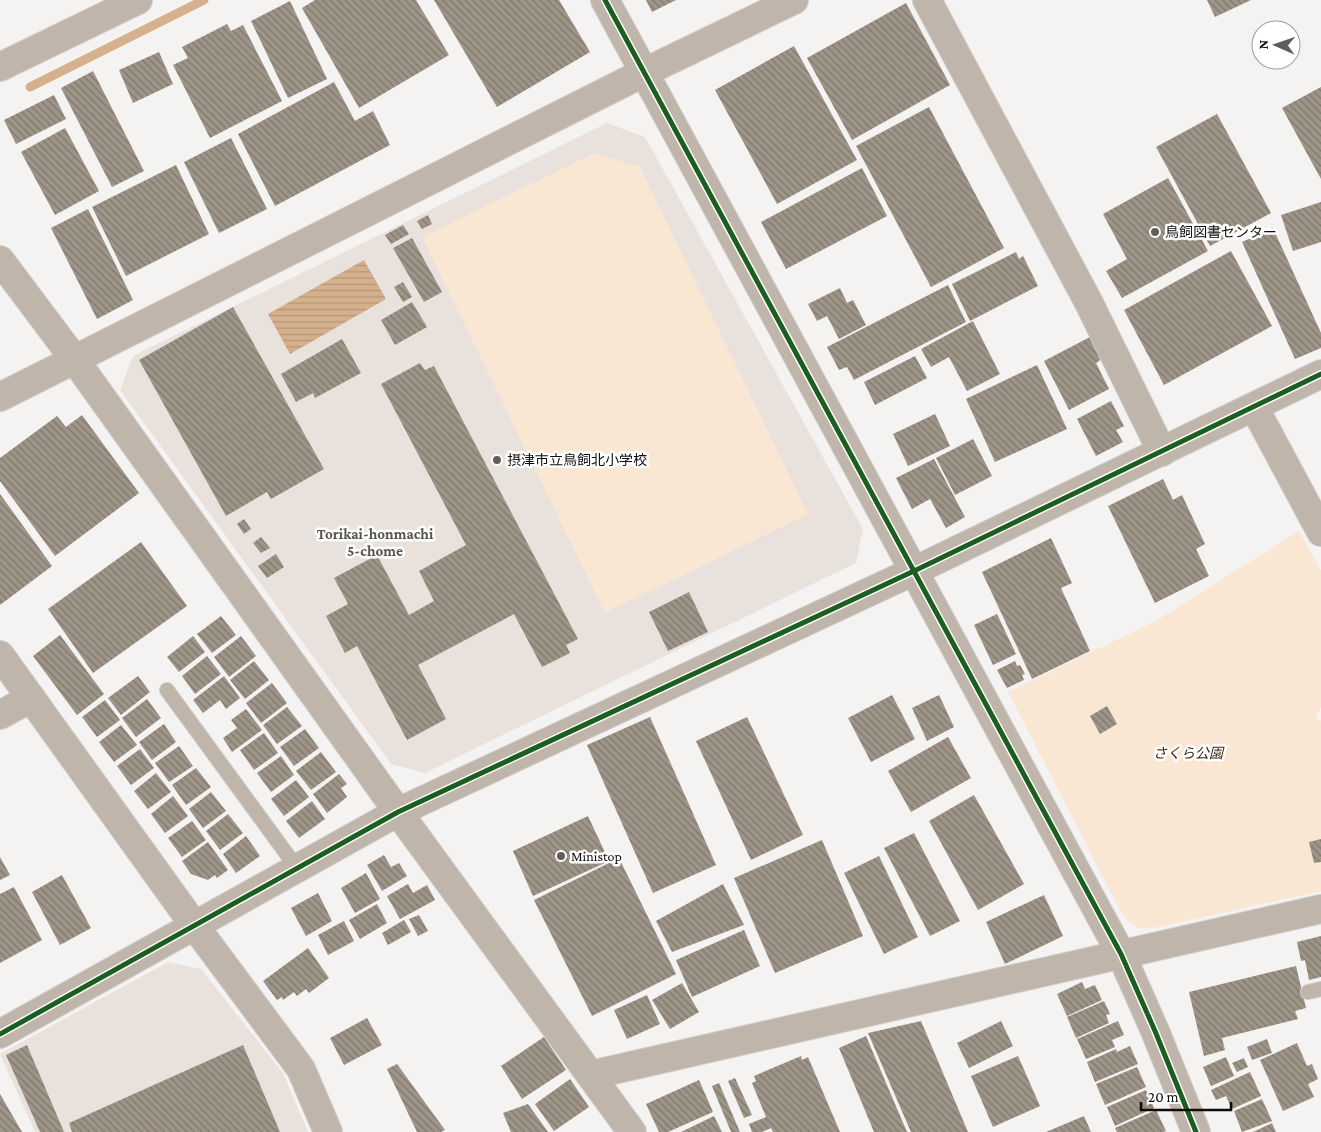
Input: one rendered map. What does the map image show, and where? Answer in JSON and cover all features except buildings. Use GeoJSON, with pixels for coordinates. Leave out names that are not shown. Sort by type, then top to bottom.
{"type":"FeatureCollection","features":[{"type":"Feature","properties":{"kind":"street"},"geometry":{"type":"LineString","coordinates":[[0,67],[138,0]]}},
{"type":"Feature","properties":{"kind":"street"},"geometry":{"type":"LineString","coordinates":[[605,0],[1121,954],[1196,1132]]}},
{"type":"Feature","properties":{"kind":"street"},"geometry":{"type":"LineString","coordinates":[[0,398],[644,72],[794,0]]}},
{"type":"Feature","properties":{"kind":"street"},"geometry":{"type":"LineString","coordinates":[[927,0],[1089,303],[1162,452]]}},
{"type":"Feature","properties":{"kind":"street"},"geometry":{"type":"LineString","coordinates":[[0,260],[75,360],[398,812],[632,1132]]}},
{"type":"Feature","properties":{"kind":"street"},"geometry":{"type":"LineString","coordinates":[[0,1034],[398,812],[914,570],[1321,374]]}},
{"type":"Feature","properties":{"kind":"street"},"geometry":{"type":"LineString","coordinates":[[1254,407],[1321,532]]}},
{"type":"Feature","properties":{"kind":"street"},"geometry":{"type":"LineString","coordinates":[[0,655],[194,925],[301,1069],[328,1132]]}},
{"type":"Feature","properties":{"kind":"street"},"geometry":{"type":"LineString","coordinates":[[0,715],[31,698]]}},
{"type":"Feature","properties":{"kind":"street"},"geometry":{"type":"LineString","coordinates":[[591,1074],[1321,909]]}},
{"type":"Feature","properties":{"kind":"lane"},"geometry":{"type":"LineString","coordinates":[[167,690],[297,868]]}},
{"type":"Feature","properties":{"kind":"shaded area","name":"摂津市立鳥飼北小学校"},"geometry":{"type":"Polygon","coordinates":[[[607,123],[645,137],[863,529],[856,563],[425,773],[391,764],[120,390],[133,356],[607,123]]]}},
{"type":"Feature","properties":{"kind":"shaded area"},"geometry":{"type":"Polygon","coordinates":[[[364,260],[386,299],[290,354],[268,314],[364,260]]]}},
{"type":"Feature","properties":{"kind":"shaded area"},"geometry":{"type":"Polygon","coordinates":[[[168,962],[201,969],[283,1073],[308,1132],[35,1132],[0,1054],[168,962]]]}},
{"type":"Feature","properties":{"kind":"green space"},"geometry":{"type":"Polygon","coordinates":[[[594,153],[640,167],[808,514],[605,613],[422,237],[594,153]]]}},
{"type":"Feature","properties":{"kind":"green space","name":"さくら公園"},"geometry":{"type":"Polygon","coordinates":[[[1299,531],[1321,571],[1321,707],[1315,717],[1321,721],[1321,891],[1158,927],[1141,928],[1136,926],[1120,910],[1008,692],[1156,621],[1299,531]]]}},
{"type":"Feature","properties":{"kind":"waterway"},"geometry":{"type":"LineString","coordinates":[[30,87],[204,0]]}},
{"type":"Feature","properties":{"kind":"cycle path"},"geometry":{"type":"LineString","coordinates":[[605,0],[1121,954],[1196,1132]]}},
{"type":"Feature","properties":{"kind":"cycle path"},"geometry":{"type":"LineString","coordinates":[[0,1034],[398,812],[914,571],[1321,374]]}},
{"type":"Feature","properties":{"kind":"place","name":"鳥飼図書センター"},"geometry":{"type":"Point","coordinates":[1155,232]}},
{"type":"Feature","properties":{"kind":"place","name":"摂津市立鳥飼北小学校"},"geometry":{"type":"Point","coordinates":[497,460]}},
{"type":"Feature","properties":{"kind":"place","name":"Ministop"},"geometry":{"type":"Point","coordinates":[561,856]}},
{"type":"Feature","properties":{"kind":"district","name":"Torikai-honmachi 5-chome"},"geometry":{"type":"Point","coordinates":[375,542]}}]}
